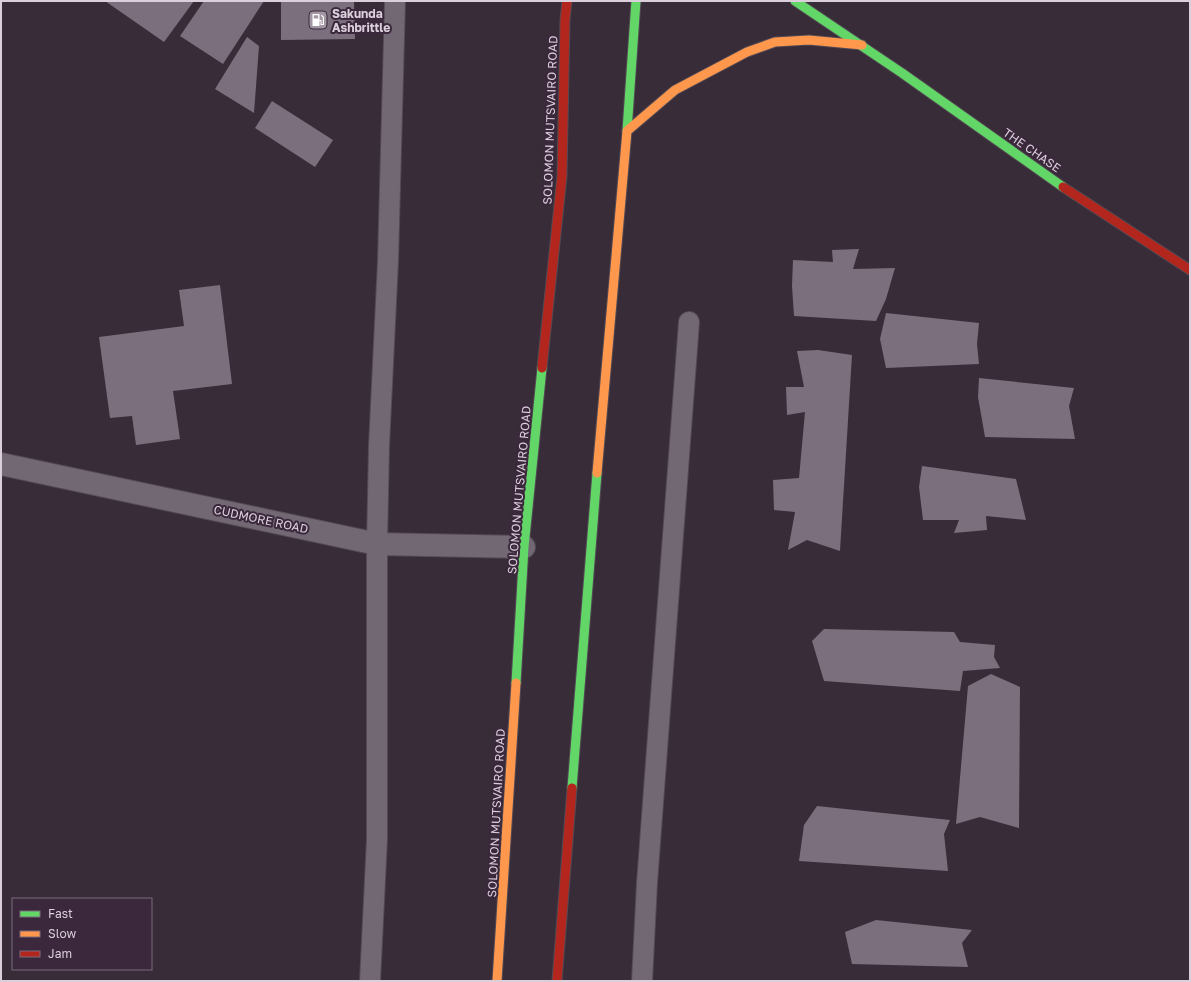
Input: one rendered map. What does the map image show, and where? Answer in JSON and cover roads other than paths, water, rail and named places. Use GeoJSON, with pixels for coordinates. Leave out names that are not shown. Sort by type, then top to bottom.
{"type":"FeatureCollection","features":[{"type":"Feature","properties":{"kind":"main road"},"geometry":{"type":"LineString","coordinates":[[557,1],[565,20]]}},
{"type":"Feature","properties":{"kind":"main road","name":"SOLOMON MUTSVAIRO ROAD"},"geometry":{"type":"LineString","coordinates":[[497,981],[524,547],[562,176],[565,20],[567,1]]}},
{"type":"Feature","properties":{"kind":"main road"},"geometry":{"type":"LineString","coordinates":[[557,981],[599,444],[627,131],[636,1]]}},
{"type":"Feature","properties":{"kind":"main road","name":"THE CHASE"},"geometry":{"type":"LineString","coordinates":[[795,1],[1082,200],[1190,270]]}},
{"type":"Feature","properties":{"kind":"main road"},"geometry":{"type":"LineString","coordinates":[[627,131],[675,90],[747,52],[775,42],[810,40],[862,46]]}},
{"type":"Feature","properties":{"kind":"street","name":"CUDMORE ROAD"},"geometry":{"type":"LineString","coordinates":[[1,464],[377,544],[524,547]]}},
{"type":"Feature","properties":{"kind":"lane"},"geometry":{"type":"LineString","coordinates":[[370,981],[377,839],[377,544],[379,446],[388,261],[395,1]]}},
{"type":"Feature","properties":{"kind":"lane"},"geometry":{"type":"LineString","coordinates":[[642,981],[647,883],[689,322]]}},
{"type":"Feature","properties":{"kind":"place","name":"Sakunda Ashbrittle"},"geometry":{"type":"Point","coordinates":[318,20]}}]}
